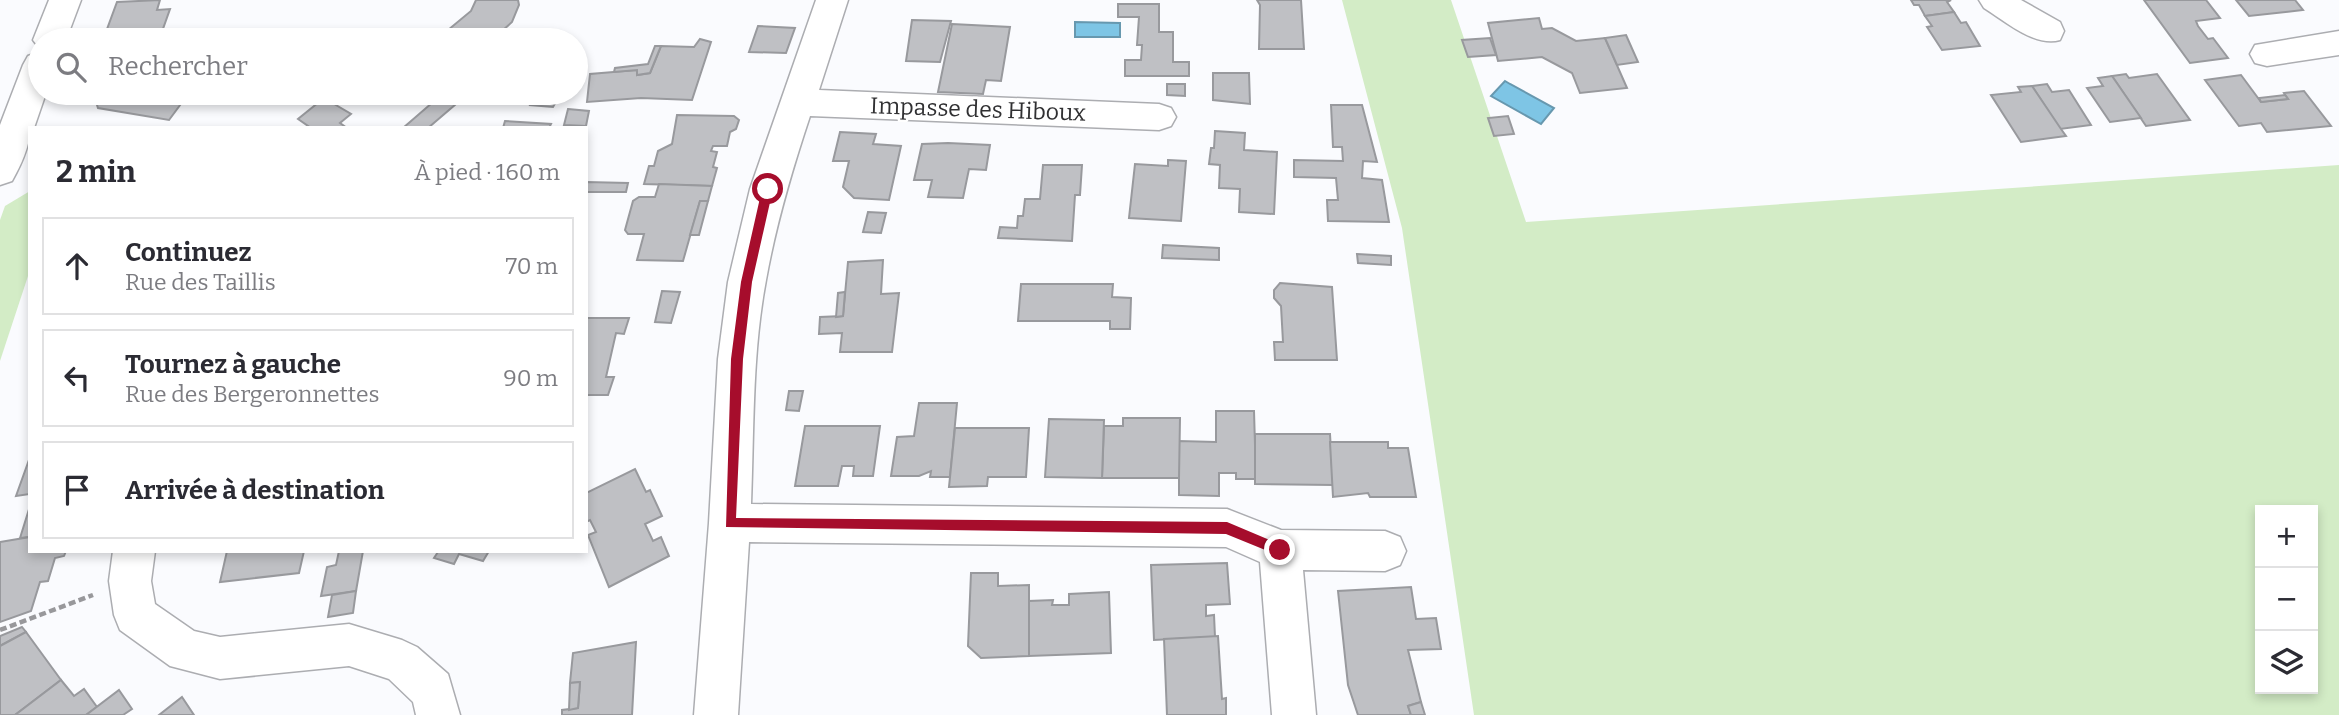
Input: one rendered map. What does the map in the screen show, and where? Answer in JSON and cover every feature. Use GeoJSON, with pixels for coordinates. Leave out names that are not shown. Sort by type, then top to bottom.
{"type":"FeatureCollection","features":[{"type":"Feature","properties":{"kind":"street"},"geometry":{"type":"LineString","coordinates":[[54,28],[65,0]]}},
{"type":"Feature","properties":{"kind":"street"},"geometry":{"type":"LineString","coordinates":[[716,715],[730,523],[737,359],[747,282],[768,189],[832,0]]}},
{"type":"Feature","properties":{"kind":"street"},"geometry":{"type":"LineString","coordinates":[[1995,0],[2048,31]]}},
{"type":"Feature","properties":{"kind":"street"},"geometry":{"type":"LineString","coordinates":[[2267,54],[2339,43]]}},
{"type":"Feature","properties":{"kind":"street"},"geometry":{"type":"LineString","coordinates":[[0,107],[28,80]]}},
{"type":"Feature","properties":{"kind":"street"},"geometry":{"type":"LineString","coordinates":[[10,147],[28,98]]}},
{"type":"Feature","properties":{"kind":"street","name":"Impasse des Hiboux"},"geometry":{"type":"LineString","coordinates":[[797,102],[1159,117]]}},
{"type":"Feature","properties":{"kind":"street"},"geometry":{"type":"LineString","coordinates":[[0,197],[28,180]]}},
{"type":"Feature","properties":{"kind":"street"},"geometry":{"type":"LineString","coordinates":[[730,523],[1227,528],[1280,550],[1385,551]]}},
{"type":"Feature","properties":{"kind":"street"},"geometry":{"type":"LineString","coordinates":[[1280,550],[1294,715]]}},
{"type":"Feature","properties":{"kind":"street"},"geometry":{"type":"LineString","coordinates":[[132,566],[135,615],[185,651],[220,659],[349,645],[402,662],[432,690],[438,715]]}},
{"type":"Feature","properties":{"kind":"path"},"geometry":{"type":"LineString","coordinates":[[0,630],[132,566]]}},
{"type":"Feature","properties":{"kind":"green space"},"geometry":{"type":"Polygon","coordinates":[[[1342,0],[1451,0],[1526,222],[2339,165],[2339,715],[1474,715],[1402,228],[1342,0]]]}},
{"type":"Feature","properties":{"kind":"green space"},"geometry":{"type":"Polygon","coordinates":[[[28,192],[28,276],[0,361],[0,220],[5,206],[28,192]]]}},
{"type":"Feature","properties":{"kind":"water"},"geometry":{"type":"Polygon","coordinates":[[[1075,22],[1120,23],[1120,37],[1075,37],[1075,22]]]}},
{"type":"Feature","properties":{"kind":"water"},"geometry":{"type":"Polygon","coordinates":[[[1505,81],[1554,108],[1541,124],[1491,96],[1505,81]]]}},
{"type":"Feature","properties":{"kind":"building"},"geometry":{"type":"Polygon","coordinates":[[[160,0],[157,10],[170,9],[163,28],[107,28],[117,2],[160,0]]]}},
{"type":"Feature","properties":{"kind":"building"},"geometry":{"type":"Polygon","coordinates":[[[476,0],[518,0],[519,5],[512,22],[505,28],[450,28],[471,11],[476,0]]]}},
{"type":"Feature","properties":{"kind":"building"},"geometry":{"type":"Polygon","coordinates":[[[1257,0],[1301,0],[1304,49],[1259,49],[1260,5],[1257,0]]]}},
{"type":"Feature","properties":{"kind":"building"},"geometry":{"type":"Polygon","coordinates":[[[1911,0],[1951,0],[1947,2],[1954,12],[1925,16],[1919,5],[1914,5],[1911,0]]]}},
{"type":"Feature","properties":{"kind":"building"},"geometry":{"type":"Polygon","coordinates":[[[2144,0],[2206,0],[2220,18],[2196,21],[2208,39],[2213,38],[2228,58],[2190,63],[2144,0]]]}},
{"type":"Feature","properties":{"kind":"building"},"geometry":{"type":"Polygon","coordinates":[[[2236,0],[2295,0],[2303,10],[2249,16],[2236,0]]]}},
{"type":"Feature","properties":{"kind":"building"},"geometry":{"type":"Polygon","coordinates":[[[1118,4],[1159,4],[1159,32],[1173,32],[1173,62],[1189,62],[1189,76],[1125,76],[1125,60],[1141,60],[1142,45],[1137,45],[1139,17],[1118,17],[1118,4]]]}},
{"type":"Feature","properties":{"kind":"building"},"geometry":{"type":"Polygon","coordinates":[[[1954,12],[1961,23],[1966,22],[1980,46],[1942,50],[1927,27],[1932,26],[1925,16],[1954,12]]]}},
{"type":"Feature","properties":{"kind":"building"},"geometry":{"type":"Polygon","coordinates":[[[1539,18],[1542,29],[1552,28],[1576,41],[1605,38],[1627,88],[1580,93],[1572,73],[1542,57],[1498,61],[1488,23],[1539,18]]]}},
{"type":"Feature","properties":{"kind":"building"},"geometry":{"type":"Polygon","coordinates":[[[912,20],[951,21],[940,62],[906,61],[912,20]]]}},
{"type":"Feature","properties":{"kind":"building"},"geometry":{"type":"Polygon","coordinates":[[[952,24],[1010,27],[1001,81],[986,80],[983,94],[938,92],[952,24]]]}},
{"type":"Feature","properties":{"kind":"building"},"geometry":{"type":"Polygon","coordinates":[[[758,26],[795,28],[786,53],[749,52],[758,26]]]}},
{"type":"Feature","properties":{"kind":"building"},"geometry":{"type":"Polygon","coordinates":[[[1626,35],[1638,62],[1617,65],[1605,38],[1626,35]]]}},
{"type":"Feature","properties":{"kind":"building"},"geometry":{"type":"Polygon","coordinates":[[[1490,38],[1496,55],[1468,57],[1462,40],[1490,38]]]}},
{"type":"Feature","properties":{"kind":"building"},"geometry":{"type":"Polygon","coordinates":[[[700,39],[711,42],[692,100],[641,98],[588,102],[590,74],[637,70],[637,75],[650,73],[661,46],[694,47],[700,39]]]}},
{"type":"Feature","properties":{"kind":"building"},"geometry":{"type":"Polygon","coordinates":[[[655,46],[661,46],[650,73],[637,75],[637,70],[614,72],[615,68],[648,64],[655,46]]]}},
{"type":"Feature","properties":{"kind":"building"},"geometry":{"type":"Polygon","coordinates":[[[1213,73],[1249,73],[1250,104],[1213,100],[1213,73]]]}},
{"type":"Feature","properties":{"kind":"building"},"geometry":{"type":"Polygon","coordinates":[[[2126,74],[2129,78],[2157,74],[2190,120],[2146,126],[2112,76],[2126,74]]]}},
{"type":"Feature","properties":{"kind":"building"},"geometry":{"type":"Polygon","coordinates":[[[2241,75],[2261,102],[2288,99],[2284,93],[2304,91],[2331,126],[2267,132],[2261,123],[2239,126],[2205,80],[2241,75]]]}},
{"type":"Feature","properties":{"kind":"building"},"geometry":{"type":"Polygon","coordinates":[[[2112,76],[2141,118],[2110,122],[2087,88],[2103,86],[2098,78],[2112,76]]]}},
{"type":"Feature","properties":{"kind":"building"},"geometry":{"type":"Polygon","coordinates":[[[1167,84],[1185,84],[1185,96],[1167,95],[1167,84]]]}},
{"type":"Feature","properties":{"kind":"building"},"geometry":{"type":"Polygon","coordinates":[[[2047,84],[2052,92],[2069,90],[2091,125],[2060,129],[2032,86],[2047,84]]]}},
{"type":"Feature","properties":{"kind":"building"},"geometry":{"type":"Polygon","coordinates":[[[2032,86],[2066,136],[2021,142],[1991,95],[2021,92],[2018,87],[2032,86]]]}},
{"type":"Feature","properties":{"kind":"building"},"geometry":{"type":"Polygon","coordinates":[[[2285,95],[2288,99],[2261,102],[2259,98],[2285,95]]]}},
{"type":"Feature","properties":{"kind":"building"},"geometry":{"type":"Polygon","coordinates":[[[97,105],[180,105],[169,120],[98,108],[97,105]]]}},
{"type":"Feature","properties":{"kind":"building"},"geometry":{"type":"Polygon","coordinates":[[[315,105],[336,105],[351,114],[340,123],[344,126],[308,126],[298,119],[315,105]]]}},
{"type":"Feature","properties":{"kind":"building"},"geometry":{"type":"Polygon","coordinates":[[[430,105],[455,105],[430,126],[405,126],[430,105]]]}},
{"type":"Feature","properties":{"kind":"building"},"geometry":{"type":"Polygon","coordinates":[[[1331,105],[1362,105],[1377,162],[1363,161],[1362,178],[1382,180],[1389,222],[1328,221],[1327,200],[1338,200],[1336,178],[1294,177],[1294,160],[1343,161],[1342,147],[1333,147],[1331,105]]]}},
{"type":"Feature","properties":{"kind":"building"},"geometry":{"type":"Polygon","coordinates":[[[568,109],[589,111],[586,126],[564,125],[568,109]]]}},
{"type":"Feature","properties":{"kind":"building"},"geometry":{"type":"Polygon","coordinates":[[[677,115],[734,116],[739,120],[736,129],[730,132],[727,146],[713,146],[711,151],[717,152],[713,167],[717,168],[712,186],[644,184],[649,166],[654,166],[658,151],[672,144],[677,115]]]}},
{"type":"Feature","properties":{"kind":"building"},"geometry":{"type":"Polygon","coordinates":[[[1508,116],[1514,134],[1494,136],[1488,118],[1508,116]]]}},
{"type":"Feature","properties":{"kind":"building"},"geometry":{"type":"Polygon","coordinates":[[[505,121],[551,124],[550,126],[504,126],[505,121]]]}},
{"type":"Feature","properties":{"kind":"building"},"geometry":{"type":"Polygon","coordinates":[[[1215,131],[1245,133],[1244,150],[1277,152],[1274,214],[1239,212],[1240,189],[1219,188],[1220,165],[1209,164],[1215,131]]]}},
{"type":"Feature","properties":{"kind":"building"},"geometry":{"type":"Polygon","coordinates":[[[840,132],[876,134],[873,144],[901,146],[889,200],[854,198],[843,187],[849,161],[833,161],[840,132]]]}},
{"type":"Feature","properties":{"kind":"building"},"geometry":{"type":"Polygon","coordinates":[[[922,144],[990,145],[986,170],[969,169],[963,198],[928,197],[932,180],[914,180],[922,144]]]}},
{"type":"Feature","properties":{"kind":"building"},"geometry":{"type":"Polygon","coordinates":[[[1168,160],[1186,161],[1181,221],[1129,218],[1135,164],[1168,166],[1168,160]]]}},
{"type":"Feature","properties":{"kind":"building"},"geometry":{"type":"Polygon","coordinates":[[[1043,165],[1082,165],[1080,195],[1075,195],[1072,241],[998,238],[1000,227],[1017,228],[1018,216],[1023,216],[1025,199],[1040,199],[1043,165]]]}},
{"type":"Feature","properties":{"kind":"building"},"geometry":{"type":"Polygon","coordinates":[[[588,182],[628,183],[626,192],[588,192],[588,182]]]}},
{"type":"Feature","properties":{"kind":"building"},"geometry":{"type":"Polygon","coordinates":[[[659,184],[712,186],[708,201],[700,201],[683,261],[637,260],[644,234],[628,234],[625,230],[633,201],[639,197],[655,197],[659,184]]]}},
{"type":"Feature","properties":{"kind":"building"},"geometry":{"type":"Polygon","coordinates":[[[700,201],[708,201],[699,235],[690,235],[700,201]]]}},
{"type":"Feature","properties":{"kind":"building"},"geometry":{"type":"Polygon","coordinates":[[[868,212],[886,213],[881,233],[863,232],[868,212]]]}},
{"type":"Feature","properties":{"kind":"building"},"geometry":{"type":"Polygon","coordinates":[[[1163,245],[1219,248],[1219,260],[1162,258],[1163,245]]]}},
{"type":"Feature","properties":{"kind":"building"},"geometry":{"type":"Polygon","coordinates":[[[1357,254],[1391,256],[1391,265],[1358,263],[1357,254]]]}},
{"type":"Feature","properties":{"kind":"building"},"geometry":{"type":"Polygon","coordinates":[[[883,260],[881,294],[899,293],[892,352],[840,352],[842,333],[819,334],[820,317],[843,316],[848,262],[883,260]]]}},
{"type":"Feature","properties":{"kind":"building"},"geometry":{"type":"Polygon","coordinates":[[[1280,283],[1332,287],[1337,360],[1275,360],[1274,342],[1283,342],[1281,306],[1274,298],[1274,290],[1280,283]]]}},
{"type":"Feature","properties":{"kind":"building"},"geometry":{"type":"Polygon","coordinates":[[[1021,284],[1113,284],[1112,297],[1131,298],[1130,329],[1110,329],[1110,321],[1018,321],[1021,284]]]}},
{"type":"Feature","properties":{"kind":"building"},"geometry":{"type":"Polygon","coordinates":[[[662,291],[680,292],[671,323],[655,322],[662,291]]]}},
{"type":"Feature","properties":{"kind":"building"},"geometry":{"type":"Polygon","coordinates":[[[845,292],[843,316],[836,317],[838,293],[845,292]]]}},
{"type":"Feature","properties":{"kind":"building"},"geometry":{"type":"Polygon","coordinates":[[[588,318],[629,318],[624,334],[616,333],[606,377],[614,377],[608,395],[588,395],[588,318]]]}},
{"type":"Feature","properties":{"kind":"building"},"geometry":{"type":"Polygon","coordinates":[[[789,391],[803,391],[799,411],[786,410],[789,391]]]}},
{"type":"Feature","properties":{"kind":"building"},"geometry":{"type":"Polygon","coordinates":[[[919,403],[957,403],[950,477],[930,477],[931,471],[919,476],[891,476],[897,437],[914,436],[919,403]]]}},
{"type":"Feature","properties":{"kind":"building"},"geometry":{"type":"Polygon","coordinates":[[[1216,411],[1254,411],[1256,479],[1236,479],[1236,473],[1219,473],[1219,496],[1179,495],[1179,441],[1216,442],[1216,411]]]}},
{"type":"Feature","properties":{"kind":"building"},"geometry":{"type":"Polygon","coordinates":[[[1123,418],[1180,418],[1179,478],[1102,478],[1104,426],[1123,426],[1123,418]]]}},
{"type":"Feature","properties":{"kind":"building"},"geometry":{"type":"Polygon","coordinates":[[[1049,419],[1104,420],[1102,478],[1045,477],[1049,419]]]}},
{"type":"Feature","properties":{"kind":"building"},"geometry":{"type":"Polygon","coordinates":[[[805,426],[880,426],[873,476],[853,476],[854,466],[842,466],[838,486],[795,486],[805,426]]]}},
{"type":"Feature","properties":{"kind":"building"},"geometry":{"type":"Polygon","coordinates":[[[955,428],[1029,428],[1026,477],[988,477],[987,486],[949,487],[955,428]]]}},
{"type":"Feature","properties":{"kind":"building"},"geometry":{"type":"Polygon","coordinates":[[[1255,434],[1330,434],[1333,485],[1255,484],[1255,434]]]}},
{"type":"Feature","properties":{"kind":"building"},"geometry":{"type":"Polygon","coordinates":[[[1330,442],[1388,442],[1388,448],[1408,448],[1416,497],[1370,497],[1368,493],[1333,497],[1330,442]]]}},
{"type":"Feature","properties":{"kind":"building"},"geometry":{"type":"Polygon","coordinates":[[[28,463],[28,494],[16,496],[28,463]]]}},
{"type":"Feature","properties":{"kind":"building"},"geometry":{"type":"Polygon","coordinates":[[[635,469],[646,492],[650,490],[662,516],[645,524],[653,541],[661,537],[669,556],[609,587],[588,535],[596,532],[590,520],[588,521],[588,492],[635,469]]]}},
{"type":"Feature","properties":{"kind":"building"},"geometry":{"type":"Polygon","coordinates":[[[28,512],[28,537],[20,538],[28,512]]]}},
{"type":"Feature","properties":{"kind":"building"},"geometry":{"type":"Polygon","coordinates":[[[28,537],[28,553],[65,553],[64,556],[55,558],[48,581],[40,582],[31,611],[0,622],[0,542],[28,537]]]}},
{"type":"Feature","properties":{"kind":"building"},"geometry":{"type":"Polygon","coordinates":[[[227,553],[304,553],[299,573],[220,582],[227,553]]]}},
{"type":"Feature","properties":{"kind":"building"},"geometry":{"type":"Polygon","coordinates":[[[339,553],[363,553],[356,591],[321,596],[327,567],[336,565],[339,553]]]}},
{"type":"Feature","properties":{"kind":"building"},"geometry":{"type":"Polygon","coordinates":[[[437,553],[488,553],[483,561],[459,554],[454,564],[434,558],[437,553]]]}},
{"type":"Feature","properties":{"kind":"building"},"geometry":{"type":"Polygon","coordinates":[[[1227,563],[1230,604],[1206,605],[1206,616],[1214,615],[1215,637],[1154,640],[1151,565],[1227,563]]]}},
{"type":"Feature","properties":{"kind":"building"},"geometry":{"type":"Polygon","coordinates":[[[971,573],[998,573],[998,586],[1029,585],[1029,656],[981,658],[968,646],[971,573]]]}},
{"type":"Feature","properties":{"kind":"building"},"geometry":{"type":"Polygon","coordinates":[[[1411,587],[1416,619],[1436,618],[1441,649],[1408,650],[1421,702],[1408,706],[1411,715],[1358,715],[1348,685],[1338,591],[1411,587]]]}},
{"type":"Feature","properties":{"kind":"building"},"geometry":{"type":"Polygon","coordinates":[[[356,591],[353,613],[328,617],[332,595],[356,591]]]}},
{"type":"Feature","properties":{"kind":"building"},"geometry":{"type":"Polygon","coordinates":[[[1109,592],[1111,653],[1029,656],[1029,601],[1053,600],[1052,605],[1069,605],[1069,594],[1109,592]]]}},
{"type":"Feature","properties":{"kind":"building"},"geometry":{"type":"Polygon","coordinates":[[[22,627],[26,632],[0,646],[0,636],[22,627]]]}},
{"type":"Feature","properties":{"kind":"building"},"geometry":{"type":"Polygon","coordinates":[[[26,632],[61,680],[15,715],[0,715],[0,646],[26,632]]]}},
{"type":"Feature","properties":{"kind":"building"},"geometry":{"type":"Polygon","coordinates":[[[1218,636],[1222,699],[1226,698],[1226,715],[1167,715],[1164,639],[1218,636]]]}},
{"type":"Feature","properties":{"kind":"building"},"geometry":{"type":"Polygon","coordinates":[[[636,642],[632,715],[562,715],[562,710],[578,708],[580,682],[570,683],[573,653],[636,642]]]}},
{"type":"Feature","properties":{"kind":"building"},"geometry":{"type":"Polygon","coordinates":[[[61,680],[74,696],[84,689],[97,707],[86,715],[15,715],[61,680]]]}},
{"type":"Feature","properties":{"kind":"building"},"geometry":{"type":"Polygon","coordinates":[[[580,682],[578,708],[569,710],[570,683],[580,682]]]}},
{"type":"Feature","properties":{"kind":"building"},"geometry":{"type":"Polygon","coordinates":[[[119,690],[132,709],[123,715],[86,715],[119,690]]]}},
{"type":"Feature","properties":{"kind":"building"},"geometry":{"type":"Polygon","coordinates":[[[182,697],[194,715],[159,715],[182,697]]]}},
{"type":"Feature","properties":{"kind":"building"},"geometry":{"type":"Polygon","coordinates":[[[1421,702],[1425,715],[1411,715],[1408,706],[1421,702]]]}},
{"type":"Feature","properties":{"kind":"route"},"geometry":{"type":"LineString","coordinates":[[768,189],[747,282],[737,359],[730,523],[1227,528],[1280,550]]}}]}
